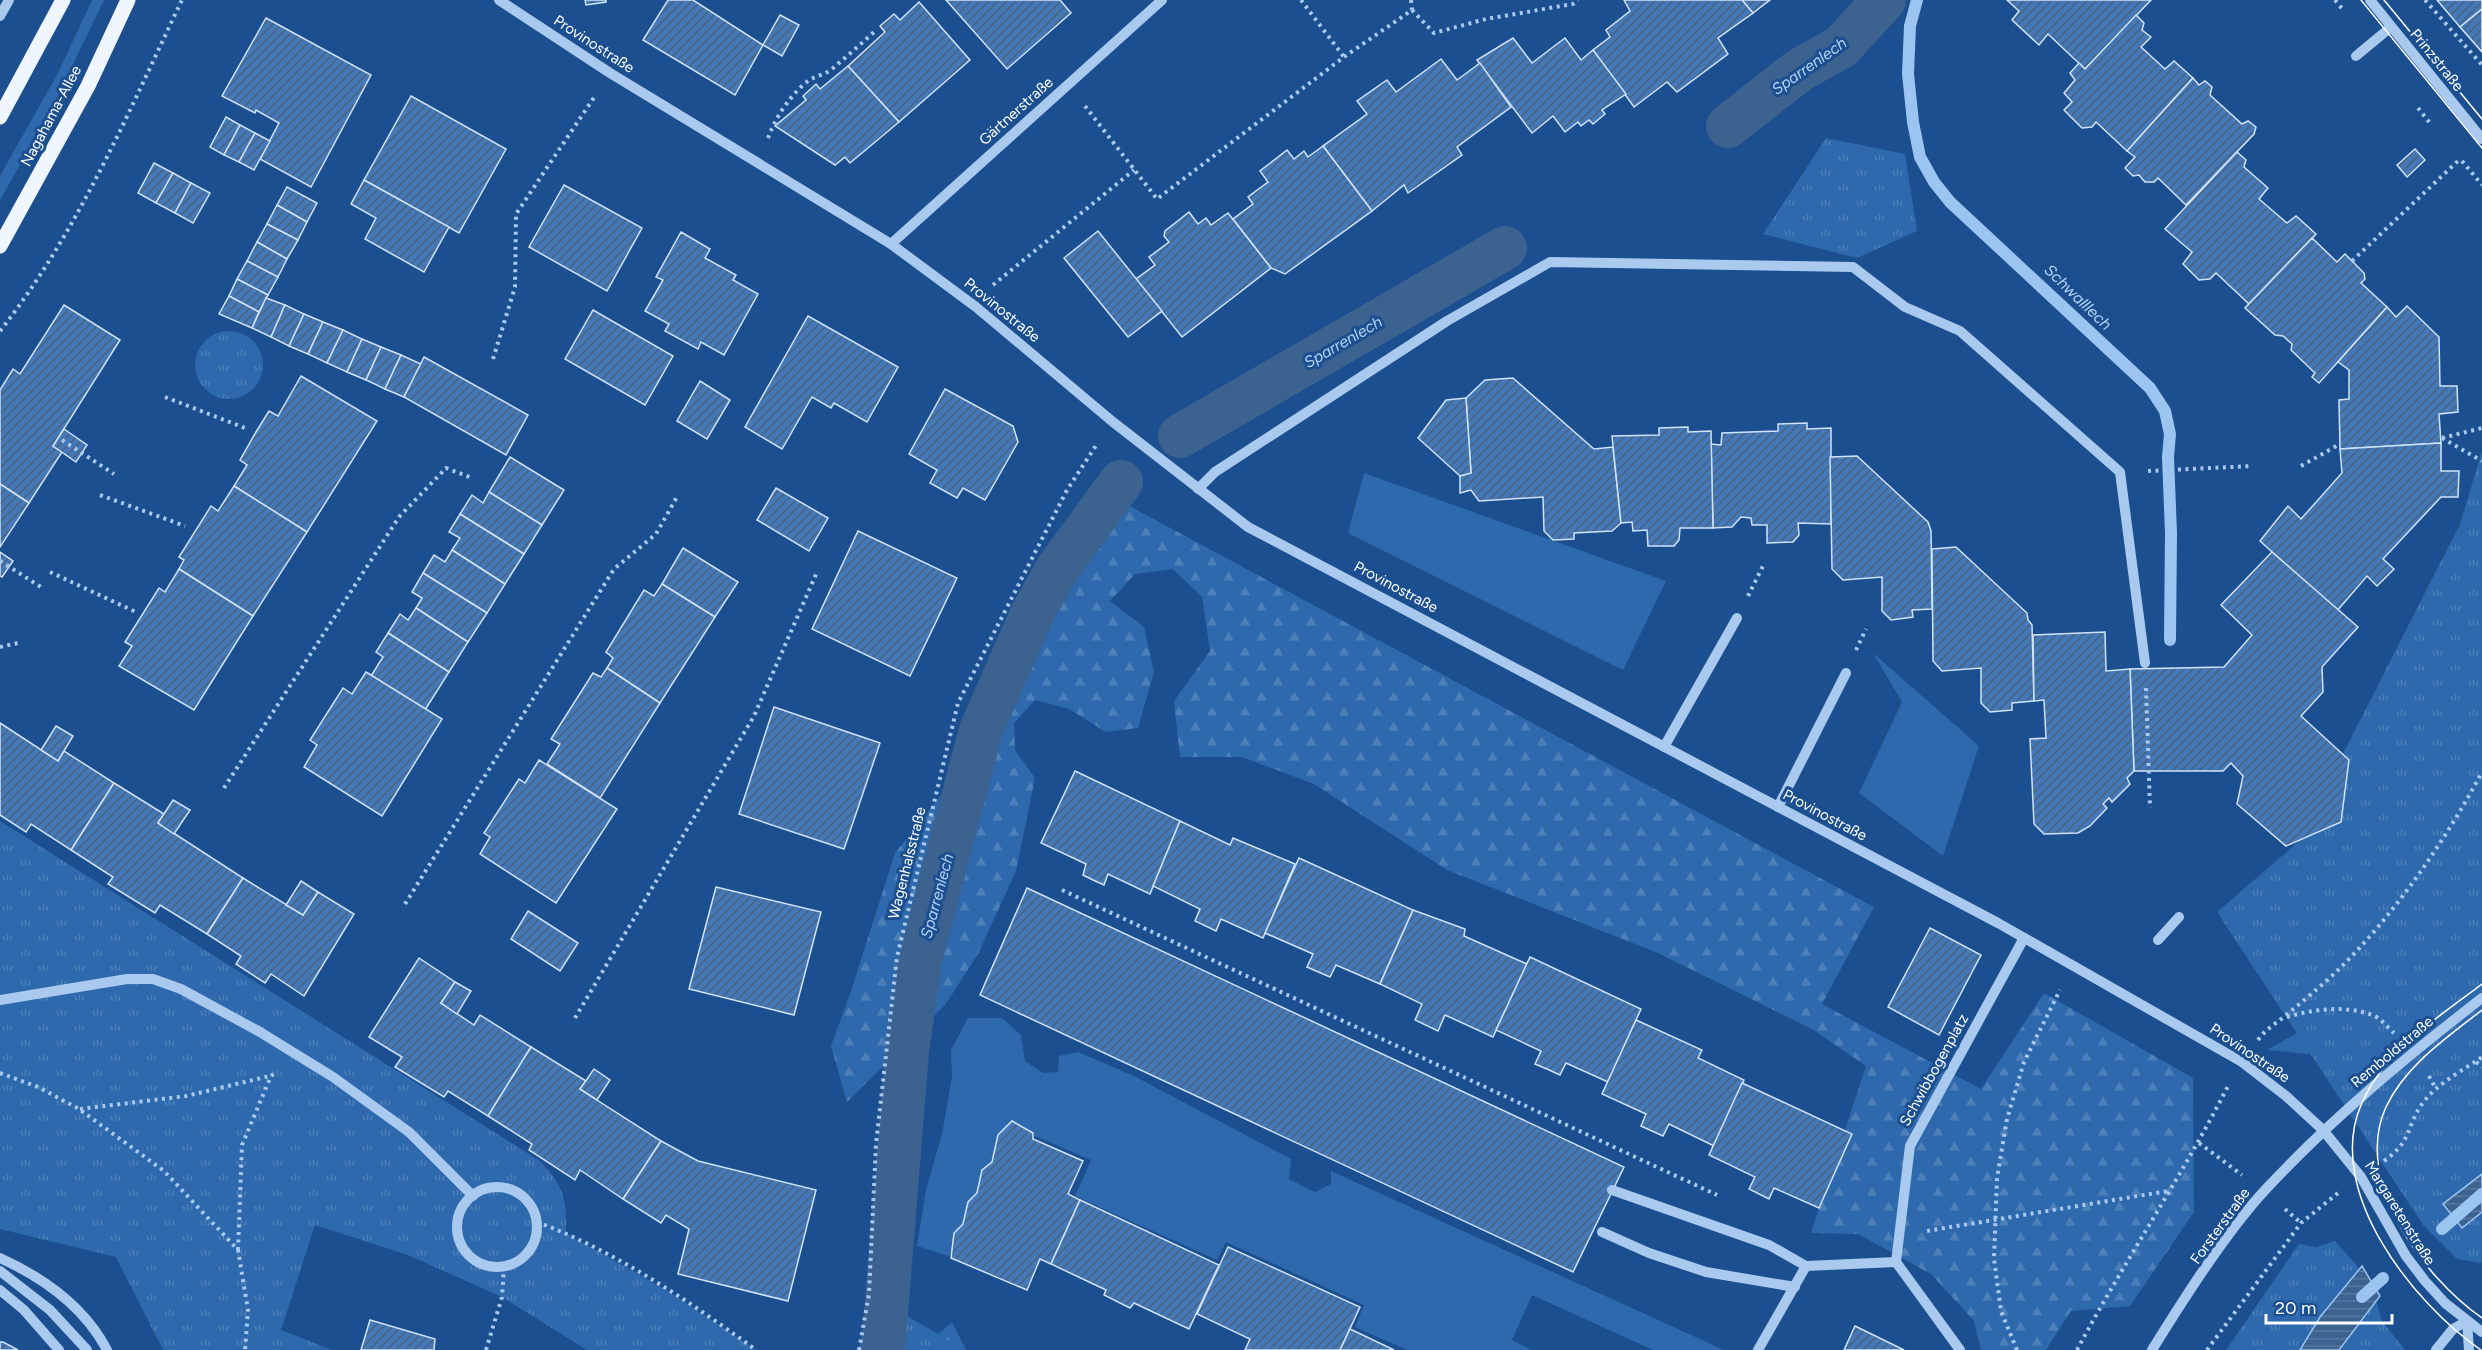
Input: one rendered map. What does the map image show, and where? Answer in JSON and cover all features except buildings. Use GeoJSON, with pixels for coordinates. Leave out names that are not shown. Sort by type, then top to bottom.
{"type":"FeatureCollection","features":[{"type":"Feature","properties":{"kind":"main road"},"geometry":{"type":"LineString","coordinates":[[0,117],[63,0]]}},
{"type":"Feature","properties":{"kind":"main road","name":"Nagahama-Allee"},"geometry":{"type":"LineString","coordinates":[[0,246],[88,87],[128,0]]}},
{"type":"Feature","properties":{"kind":"street"},"geometry":{"type":"LineString","coordinates":[[0,16],[9,0]]}},
{"type":"Feature","properties":{"kind":"street","name":"Provinostraße"},"geometry":{"type":"LineString","coordinates":[[499,0],[610,73],[891,244],[976,306],[1113,422],[1248,527],[2024,938],[2242,1062],[2286,1096],[2324,1130]]}},
{"type":"Feature","properties":{"kind":"street","name":"Gärtnerstraße"},"geometry":{"type":"LineString","coordinates":[[891,244],[1162,0]]}},
{"type":"Feature","properties":{"kind":"street","name":"Prinzstraße"},"geometry":{"type":"LineString","coordinates":[[2370,0],[2482,139]]}},
{"type":"Feature","properties":{"kind":"street"},"geometry":{"type":"LineString","coordinates":[[2356,56],[2391,27]]}},
{"type":"Feature","properties":{"kind":"street"},"geometry":{"type":"LineString","coordinates":[[1198,489],[1215,472],[1447,321],[1550,262],[1852,267],[1905,307],[1960,331],[2120,472],[2145,663]]}},
{"type":"Feature","properties":{"kind":"street"},"geometry":{"type":"LineString","coordinates":[[1664,747],[1737,618]]}},
{"type":"Feature","properties":{"kind":"street"},"geometry":{"type":"LineString","coordinates":[[1778,807],[1846,673]]}},
{"type":"Feature","properties":{"kind":"street"},"geometry":{"type":"LineString","coordinates":[[2158,940],[2179,916]]}},
{"type":"Feature","properties":{"kind":"street","name":"Schwibbogenplatz"},"geometry":{"type":"LineString","coordinates":[[1896,1262],[1910,1146],[2024,938]]}},
{"type":"Feature","properties":{"kind":"street"},"geometry":{"type":"LineString","coordinates":[[0,1000],[127,979],[153,980],[181,989],[300,1055],[410,1132],[473,1196]]}},
{"type":"Feature","properties":{"kind":"street","name":"Remboldstraße"},"geometry":{"type":"LineString","coordinates":[[2324,1130],[2482,998]]}},
{"type":"Feature","properties":{"kind":"street","name":"Margaretenstraße"},"geometry":{"type":"LineString","coordinates":[[2324,1130],[2361,1177],[2412,1265],[2445,1303],[2482,1332]]}},
{"type":"Feature","properties":{"kind":"street","name":"Forsterstraße"},"geometry":{"type":"LineString","coordinates":[[2152,1350],[2223,1246],[2264,1191],[2324,1130]]}},
{"type":"Feature","properties":{"kind":"street"},"geometry":{"type":"LineString","coordinates":[[499,1188],[512,1191],[524,1198],[537,1222],[537,1234],[530,1251],[516,1263],[504,1267],[491,1267],[478,1263],[460,1243],[457,1230],[459,1217],[473,1196],[486,1189],[499,1188]]}},
{"type":"Feature","properties":{"kind":"street"},"geometry":{"type":"LineString","coordinates":[[1612,1190],[1769,1245],[1806,1266],[1896,1262],[1960,1350]]}},
{"type":"Feature","properties":{"kind":"street"},"geometry":{"type":"LineString","coordinates":[[1602,1232],[1649,1253],[1706,1272],[1795,1287]]}},
{"type":"Feature","properties":{"kind":"street"},"geometry":{"type":"LineString","coordinates":[[0,1257],[24,1269],[66,1297],[98,1333],[107,1350]]}},
{"type":"Feature","properties":{"kind":"street"},"geometry":{"type":"LineString","coordinates":[[1758,1350],[1806,1266]]}},
{"type":"Feature","properties":{"kind":"street"},"geometry":{"type":"LineString","coordinates":[[0,1271],[50,1310],[87,1350]]}},
{"type":"Feature","properties":{"kind":"street"},"geometry":{"type":"LineString","coordinates":[[0,1290],[24,1310],[59,1350]]}},
{"type":"Feature","properties":{"kind":"street"},"geometry":{"type":"LineString","coordinates":[[2436,1350],[2453,1329],[2467,1321],[2469,1350]]}},
{"type":"Feature","properties":{"kind":"path"},"geometry":{"type":"LineString","coordinates":[[0,331],[73,219],[111,149],[182,0]]}},
{"type":"Feature","properties":{"kind":"path"},"geometry":{"type":"LineString","coordinates":[[1301,0],[1344,57]]}},
{"type":"Feature","properties":{"kind":"path"},"geometry":{"type":"LineString","coordinates":[[1411,0],[1412,10],[1434,33],[1486,19],[1573,4],[1578,0]]}},
{"type":"Feature","properties":{"kind":"path","name":"Prinzstraße"},"geometry":{"type":"LineString","coordinates":[[2425,0],[2482,65]]}},
{"type":"Feature","properties":{"kind":"path"},"geometry":{"type":"LineString","coordinates":[[1068,84],[1157,199],[1344,57],[1412,10]]}},
{"type":"Feature","properties":{"kind":"path"},"geometry":{"type":"LineString","coordinates":[[760,164],[773,125],[796,92],[810,80],[821,77],[831,70],[874,33]]}},
{"type":"Feature","properties":{"kind":"path"},"geometry":{"type":"LineString","coordinates":[[493,359],[515,286],[516,214],[610,73]]}},
{"type":"Feature","properties":{"kind":"path"},"geometry":{"type":"LineString","coordinates":[[2352,261],[2460,159]]}},
{"type":"Feature","properties":{"kind":"path"},"geometry":{"type":"LineString","coordinates":[[1005,273],[1134,170]]}},
{"type":"Feature","properties":{"kind":"path"},"geometry":{"type":"LineString","coordinates":[[165,397],[245,428]]}},
{"type":"Feature","properties":{"kind":"path","name":"Wagenhalsstraße"},"geometry":{"type":"LineString","coordinates":[[859,1350],[869,1294],[876,1144],[897,957],[958,703],[1067,490],[1113,422]]}},
{"type":"Feature","properties":{"kind":"path"},"geometry":{"type":"LineString","coordinates":[[2482,428],[2442,438],[2482,461]]}},
{"type":"Feature","properties":{"kind":"path"},"geometry":{"type":"LineString","coordinates":[[62,440],[114,474]]}},
{"type":"Feature","properties":{"kind":"path"},"geometry":{"type":"LineString","coordinates":[[2301,466],[2340,444]]}},
{"type":"Feature","properties":{"kind":"path"},"geometry":{"type":"LineString","coordinates":[[2159,471],[2252,466]]}},
{"type":"Feature","properties":{"kind":"path"},"geometry":{"type":"LineString","coordinates":[[224,788],[399,517],[446,468],[472,478]]}},
{"type":"Feature","properties":{"kind":"path"},"geometry":{"type":"LineString","coordinates":[[100,495],[185,526]]}},
{"type":"Feature","properties":{"kind":"path"},"geometry":{"type":"LineString","coordinates":[[405,904],[614,569],[656,534],[678,495]]}},
{"type":"Feature","properties":{"kind":"path"},"geometry":{"type":"LineString","coordinates":[[0,561],[40,587]]}},
{"type":"Feature","properties":{"kind":"path"},"geometry":{"type":"LineString","coordinates":[[1737,618],[1764,564]]}},
{"type":"Feature","properties":{"kind":"path"},"geometry":{"type":"LineString","coordinates":[[50,572],[136,612]]}},
{"type":"Feature","properties":{"kind":"path"},"geometry":{"type":"LineString","coordinates":[[575,1018],[754,716],[817,572]]}},
{"type":"Feature","properties":{"kind":"path"},"geometry":{"type":"LineString","coordinates":[[0,647],[22,642]]}},
{"type":"Feature","properties":{"kind":"path"},"geometry":{"type":"LineString","coordinates":[[2145,663],[2150,808]]}},
{"type":"Feature","properties":{"kind":"path"},"geometry":{"type":"LineString","coordinates":[[2077,1350],[2111,1286],[2199,1143],[2242,1062],[2266,1029],[2283,1018],[2338,970],[2379,923],[2436,849],[2482,772]]}},
{"type":"Feature","properties":{"kind":"path"},"geometry":{"type":"LineString","coordinates":[[1062,890],[1727,1200]]}},
{"type":"Feature","properties":{"kind":"path"},"geometry":{"type":"LineString","coordinates":[[2017,1350],[2001,1311],[1994,1259],[1996,1178],[2007,1119],[2024,1062],[2062,986]]}},
{"type":"Feature","properties":{"kind":"path"},"geometry":{"type":"LineString","coordinates":[[2283,1018],[2311,1010],[2337,1010],[2374,1015],[2414,1053],[2436,1089]]}},
{"type":"Feature","properties":{"kind":"path"},"geometry":{"type":"LineString","coordinates":[[79,1109],[186,1096],[271,1076],[300,1055]]}},
{"type":"Feature","properties":{"kind":"path"},"geometry":{"type":"LineString","coordinates":[[2207,1350],[2301,1223],[2402,1148],[2422,1104],[2436,1089],[2482,1057]]}},
{"type":"Feature","properties":{"kind":"path"},"geometry":{"type":"LineString","coordinates":[[2476,1062],[2482,1067]]}},
{"type":"Feature","properties":{"kind":"path"},"geometry":{"type":"LineString","coordinates":[[0,1073],[38,1088],[79,1109],[164,1171],[238,1250]]}},
{"type":"Feature","properties":{"kind":"path"},"geometry":{"type":"LineString","coordinates":[[245,1350],[248,1310],[238,1250],[242,1145],[271,1076]]}},
{"type":"Feature","properties":{"kind":"path"},"geometry":{"type":"LineString","coordinates":[[1899,1236],[2169,1190]]}},
{"type":"Feature","properties":{"kind":"path"},"geometry":{"type":"LineString","coordinates":[[537,1222],[566,1233],[669,1291],[756,1350]]}},
{"type":"Feature","properties":{"kind":"path"},"geometry":{"type":"LineString","coordinates":[[486,1350],[502,1297],[504,1267]]}},
{"type":"Feature","properties":{"kind":"green space"},"geometry":{"type":"Polygon","coordinates":[[[92,0],[104,0],[48,116],[0,200],[0,176],[58,73],[92,0]]]}},
{"type":"Feature","properties":{"kind":"green space"},"geometry":{"type":"Polygon","coordinates":[[[1826,138],[1905,154],[1917,231],[1857,258],[1763,234],[1826,138]]]}},
{"type":"Feature","properties":{"kind":"green space"},"geometry":{"type":"Polygon","coordinates":[[[222,331],[236,331],[248,336],[258,346],[263,365],[258,384],[248,394],[236,399],[222,399],[210,394],[200,384],[195,372],[195,358],[200,346],[210,336],[222,331]]]}},
{"type":"Feature","properties":{"kind":"green space"},"geometry":{"type":"Polygon","coordinates":[[[2482,451],[2482,1262],[2480,1263],[2457,1259],[2423,1225],[2217,912],[2298,842],[2460,524],[2482,451]]]}},
{"type":"Feature","properties":{"kind":"green space"},"geometry":{"type":"Polygon","coordinates":[[[1364,473],[1666,581],[1623,670],[1348,533],[1364,473]]]}},
{"type":"Feature","properties":{"kind":"green space"},"geometry":{"type":"Polygon","coordinates":[[[1122,502],[1874,907],[1822,1004],[1981,1089],[2044,993],[2193,1078],[2194,1212],[2130,1306],[2071,1311],[2046,1350],[1981,1350],[1974,1321],[1931,1274],[1858,1234],[1811,1233],[1866,1066],[1812,1029],[1658,953],[1447,870],[1314,784],[1242,757],[1180,757],[1174,701],[1210,651],[1202,597],[1173,569],[1135,574],[1110,601],[1144,627],[1154,672],[1138,728],[1106,732],[1069,709],[1035,700],[1014,723],[1015,750],[1035,778],[1016,871],[978,954],[945,1005],[847,1102],[831,1046],[895,853],[956,776],[1072,548],[1122,502]]]}},
{"type":"Feature","properties":{"kind":"green space"},"geometry":{"type":"Polygon","coordinates":[[[1873,653],[1979,746],[1943,856],[1859,793],[1902,702],[1873,653]]]}},
{"type":"Feature","properties":{"kind":"green space"},"geometry":{"type":"Polygon","coordinates":[[[0,821],[540,1161],[559,1186],[565,1202],[566,1233],[668,1291],[756,1350],[587,1350],[502,1297],[408,1255],[315,1225],[281,1330],[332,1350],[163,1350],[116,1257],[0,1229],[0,821]]]}},
{"type":"Feature","properties":{"kind":"green space"},"geometry":{"type":"Polygon","coordinates":[[[968,1018],[1002,1018],[1021,1035],[1025,1061],[1043,1073],[1058,1072],[1059,1056],[1078,1052],[1134,1076],[1291,1159],[1289,1179],[1315,1192],[1331,1184],[1331,1171],[1724,1350],[1653,1350],[1532,1295],[1512,1340],[1531,1350],[1407,1350],[1355,1327],[1364,1305],[1226,1242],[1217,1260],[1075,1196],[1091,1160],[1009,1125],[949,1256],[917,1246],[926,1190],[942,1134],[952,1076],[951,1050],[968,1018]]]}},
{"type":"Feature","properties":{"kind":"green space"},"geometry":{"type":"Polygon","coordinates":[[[2323,1025],[2330,1050],[2308,1054],[2267,1050],[2297,1033],[2323,1025]]]}},
{"type":"Feature","properties":{"kind":"green space"},"geometry":{"type":"Polygon","coordinates":[[[2335,1241],[2370,1280],[2382,1321],[2405,1350],[2226,1350],[2299,1244],[2316,1247],[2335,1241]]]}},
{"type":"Feature","properties":{"kind":"green space"},"geometry":{"type":"Polygon","coordinates":[[[869,1294],[952,1342],[965,1350],[859,1350],[869,1294]]]}},
{"type":"Feature","properties":{"kind":"green space"},"geometry":{"type":"Polygon","coordinates":[[[952,1322],[966,1350],[920,1350],[952,1322]]]}},
{"type":"Feature","properties":{"kind":"shaded area"},"geometry":{"type":"Polygon","coordinates":[[[2482,1174],[2482,1212],[2462,1228],[2443,1204],[2482,1174]]]}},
{"type":"Feature","properties":{"kind":"shaded area"},"geometry":{"type":"Polygon","coordinates":[[[2362,1266],[2380,1296],[2339,1350],[2300,1350],[2320,1317],[2362,1266]]]}},
{"type":"Feature","properties":{"kind":"waterway","name":"Sparrenlech"},"geometry":{"type":"LineString","coordinates":[[1728,126],[1801,69],[1841,47],[1884,0]]}},
{"type":"Feature","properties":{"kind":"waterway","name":"Schwalllech"},"geometry":{"type":"LineString","coordinates":[[1917,0],[1910,26],[1908,74],[1913,122],[1920,157],[1934,182],[1950,202],[2150,388],[2165,411],[2170,434],[2168,457],[2171,533],[2170,640]]}},
{"type":"Feature","properties":{"kind":"waterway","name":"Sparrenlech"},"geometry":{"type":"LineString","coordinates":[[1180,436],[1505,248]]}},
{"type":"Feature","properties":{"kind":"waterway","name":"Sparrenlech"},"geometry":{"type":"LineString","coordinates":[[883,1350],[907,1052],[920,960],[981,730],[1032,614],[1058,568],[1121,482]]}},
{"type":"Feature","properties":{"kind":"waterway"},"geometry":{"type":"LineString","coordinates":[[2442,1229],[2482,1194]]}},
{"type":"Feature","properties":{"kind":"waterway"},"geometry":{"type":"LineString","coordinates":[[2362,1297],[2383,1278]]}},
{"type":"Feature","properties":{"kind":"tram line"},"geometry":{"type":"LineString","coordinates":[[2361,0],[2482,148]]}},
{"type":"Feature","properties":{"kind":"tram line"},"geometry":{"type":"LineString","coordinates":[[2384,0],[2482,119]]}},
{"type":"Feature","properties":{"kind":"tram line"},"geometry":{"type":"LineString","coordinates":[[2481,1350],[2455,1330],[2429,1305],[2382,1243],[2365,1209],[2355,1174],[2353,1139],[2361,1105],[2383,1068],[2413,1037],[2482,984]]}},
{"type":"Feature","properties":{"kind":"tram line"},"geometry":{"type":"LineString","coordinates":[[2482,1010],[2428,1053],[2404,1078],[2386,1107],[2378,1136],[2378,1166],[2386,1196],[2400,1225],[2417,1253],[2438,1279],[2482,1318]]}}]}
